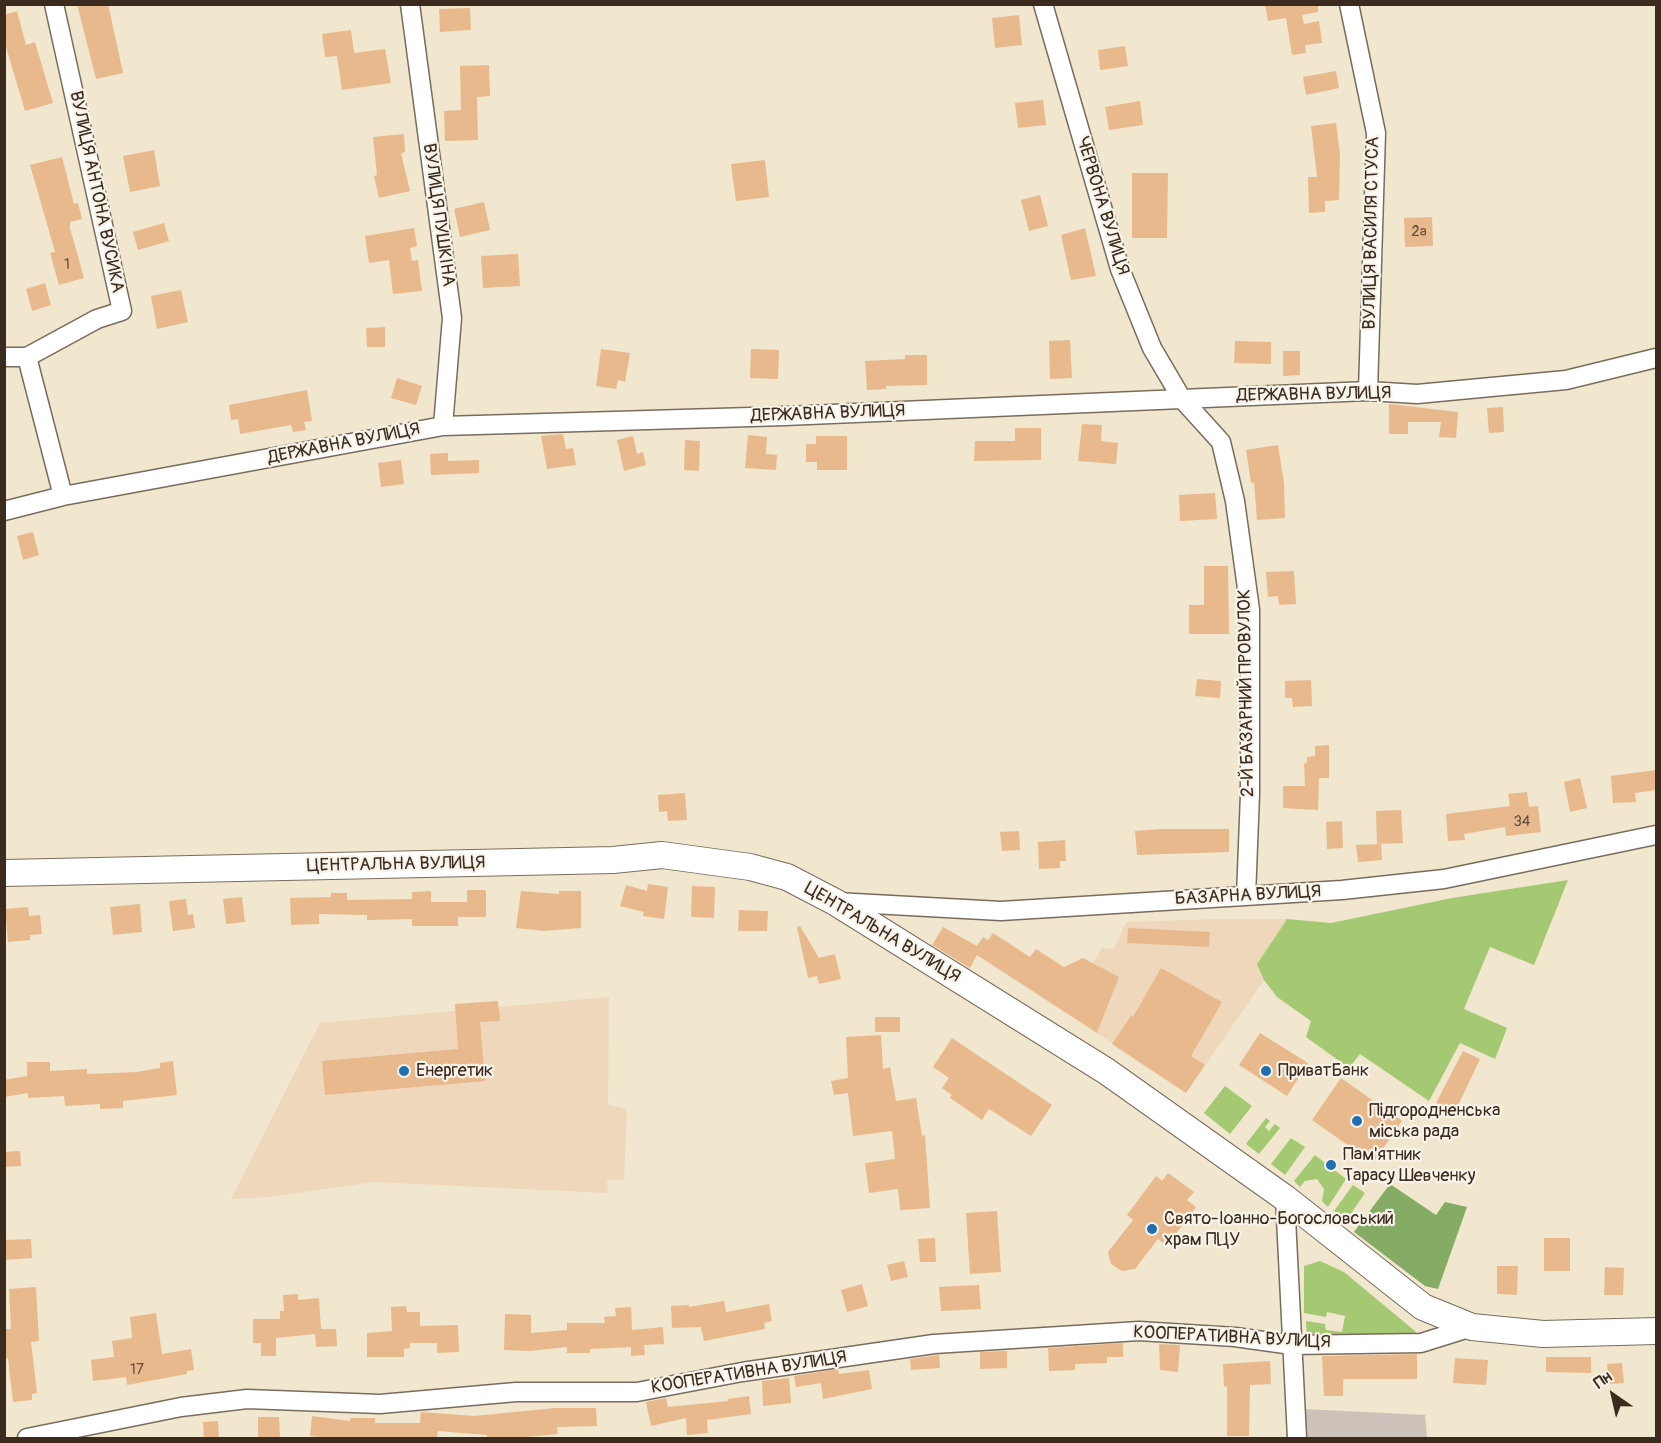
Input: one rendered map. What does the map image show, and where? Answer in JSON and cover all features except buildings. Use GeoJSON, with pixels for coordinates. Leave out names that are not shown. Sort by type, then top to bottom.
{"type":"FeatureCollection","features":[{"type":"Feature","properties":{"kind":"main road","name":"ЦЕНТРАЛЬНА ВУЛИЦЯ"},"geometry":{"type":"LineString","coordinates":[[4,873],[613,860],[662,855],[707,860],[787,877],[835,902],[1106,1071],[1285,1198],[1423,1306],[1472,1328],[1543,1334],[1656,1331]]}},
{"type":"Feature","properties":{"kind":"street","name":"ВУЛИЦЯ АНТОНА ВУСИКА"},"geometry":{"type":"LineString","coordinates":[[27,357],[97,319],[122,311],[54,4]]}},
{"type":"Feature","properties":{"kind":"street","name":"ВУЛИЦЯ ПУШКІНА"},"geometry":{"type":"LineString","coordinates":[[410,4],[452,318],[442,426]]}},
{"type":"Feature","properties":{"kind":"street","name":"ЧЕРВОНА ВУЛИЦЯ"},"geometry":{"type":"LineString","coordinates":[[1043,4],[1120,268],[1152,348],[1182,399]]}},
{"type":"Feature","properties":{"kind":"street","name":"ВУЛИЦЯ ВАСИЛЯ СТУСА"},"geometry":{"type":"LineString","coordinates":[[1349,4],[1376,133],[1368,391]]}},
{"type":"Feature","properties":{"kind":"street"},"geometry":{"type":"LineString","coordinates":[[4,357],[27,357],[63,496]]}},
{"type":"Feature","properties":{"kind":"street","name":"ДЕРЖАВНА ВУЛИЦЯ"},"geometry":{"type":"LineString","coordinates":[[4,511],[63,496],[442,426],[785,416],[1368,391],[1417,394],[1566,380],[1656,358]]}},
{"type":"Feature","properties":{"kind":"street","name":"2-Й БАЗАРНИЙ ПРОВУЛОК"},"geometry":{"type":"LineString","coordinates":[[1182,399],[1221,442],[1235,501],[1250,610],[1250,794],[1246,896]]}},
{"type":"Feature","properties":{"kind":"street","name":"БАЗАРНА ВУЛИЦЯ"},"geometry":{"type":"LineString","coordinates":[[835,902],[1001,910],[1342,890],[1444,879],[1656,835]]}},
{"type":"Feature","properties":{"kind":"street"},"geometry":{"type":"LineString","coordinates":[[1285,1198],[1297,1438]]}},
{"type":"Feature","properties":{"kind":"street","name":"КООПЕРАТИВНА ВУЛИЦЯ"},"geometry":{"type":"LineString","coordinates":[[27,1438],[180,1407],[247,1399],[380,1404],[516,1392],[637,1392],[742,1372],[934,1344],[1139,1331],[1234,1337],[1292,1345],[1421,1343],[1472,1328]]}},
{"type":"Feature","properties":{"kind":"shaded area"},"geometry":{"type":"Polygon","coordinates":[[[1287,919],[1257,964],[1264,980],[1186,1093],[1097,1033],[1118,977],[1093,963],[1102,948],[1114,949],[1126,922],[1287,919]]]}},
{"type":"Feature","properties":{"kind":"shaded area"},"geometry":{"type":"Polygon","coordinates":[[[609,997],[608,1105],[627,1109],[624,1180],[607,1180],[608,1193],[373,1182],[270,1197],[231,1199],[320,1023],[609,997]]]}},
{"type":"Feature","properties":{"kind":"shaded area"},"geometry":{"type":"Polygon","coordinates":[[[1304,1409],[1425,1415],[1427,1438],[1306,1438],[1304,1409]]]}},
{"type":"Feature","properties":{"kind":"green space"},"geometry":{"type":"Polygon","coordinates":[[[1568,880],[1534,965],[1490,947],[1464,1009],[1507,1028],[1495,1059],[1460,1043],[1429,1101],[1360,1054],[1349,1068],[1306,1037],[1311,1021],[1277,997],[1264,980],[1257,964],[1287,919],[1331,923],[1452,898],[1568,880]]]}},
{"type":"Feature","properties":{"kind":"green space"},"geometry":{"type":"Polygon","coordinates":[[[1225,1086],[1252,1106],[1230,1134],[1204,1113],[1225,1086]]]}},
{"type":"Feature","properties":{"kind":"green space"},"geometry":{"type":"Polygon","coordinates":[[[1266,1118],[1270,1121],[1265,1127],[1269,1131],[1275,1124],[1280,1128],[1259,1154],[1246,1144],[1266,1118]]]}},
{"type":"Feature","properties":{"kind":"green space"},"geometry":{"type":"Polygon","coordinates":[[[1291,1138],[1305,1147],[1285,1175],[1271,1164],[1291,1138]]]}},
{"type":"Feature","properties":{"kind":"green space"},"geometry":{"type":"Polygon","coordinates":[[[1315,1155],[1346,1179],[1328,1207],[1322,1201],[1324,1189],[1317,1179],[1305,1181],[1300,1187],[1294,1181],[1315,1155]]]}},
{"type":"Feature","properties":{"kind":"green space"},"geometry":{"type":"Polygon","coordinates":[[[1390,1184],[1436,1215],[1445,1202],[1467,1207],[1438,1289],[1425,1286],[1354,1232],[1390,1184]]]}},
{"type":"Feature","properties":{"kind":"green space"},"geometry":{"type":"Polygon","coordinates":[[[1353,1185],[1365,1193],[1346,1221],[1334,1211],[1353,1185]]]}},
{"type":"Feature","properties":{"kind":"green space"},"geometry":{"type":"Polygon","coordinates":[[[1320,1261],[1344,1272],[1415,1331],[1419,1341],[1307,1339],[1306,1321],[1325,1324],[1326,1330],[1342,1332],[1345,1316],[1327,1312],[1326,1317],[1304,1313],[1304,1266],[1320,1261]]]}},
{"type":"Feature","properties":{"kind":"place","name":"Енергетик"},"geometry":{"type":"Point","coordinates":[404,1071]}},
{"type":"Feature","properties":{"kind":"place","name":"ПриватБанк"},"geometry":{"type":"Point","coordinates":[1266,1071]}},
{"type":"Feature","properties":{"kind":"place","name":"Підгородненська міська рада"},"geometry":{"type":"Point","coordinates":[1357,1121]}},
{"type":"Feature","properties":{"kind":"place","name":"Пам'ятник Тарасу Шевченку"},"geometry":{"type":"Point","coordinates":[1331,1165]}},
{"type":"Feature","properties":{"kind":"place","name":"Свято-Іоанно-Богословський храм ПЦУ"},"geometry":{"type":"Point","coordinates":[1152,1229]}}]}
